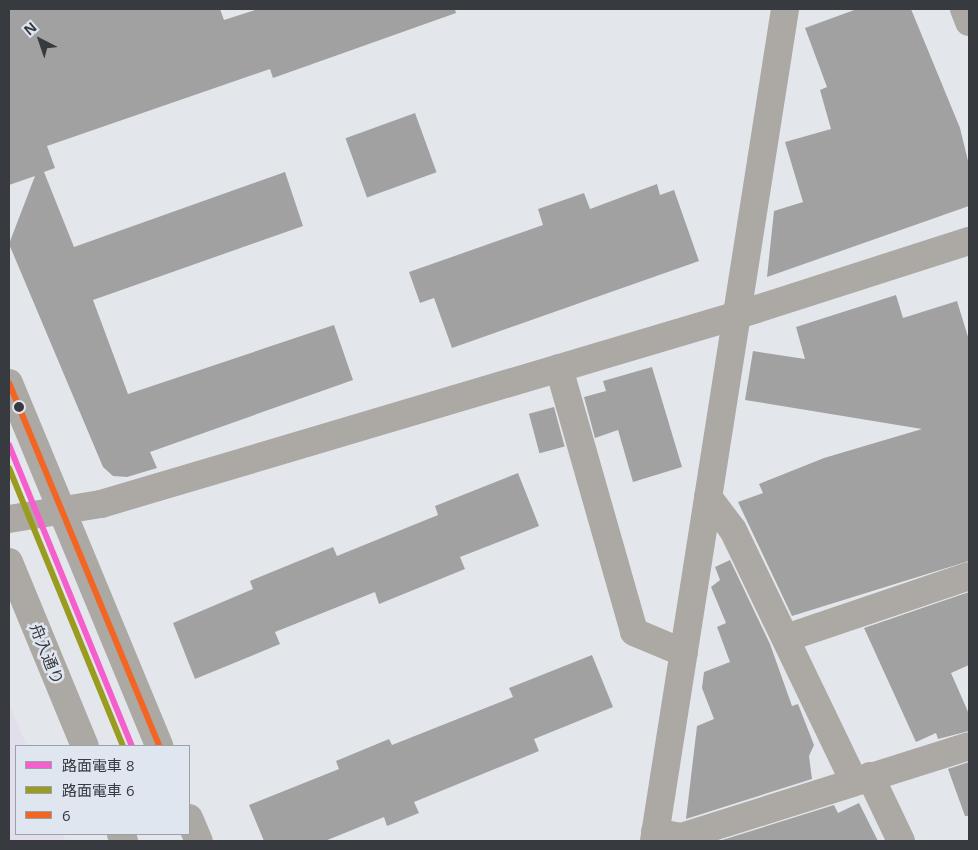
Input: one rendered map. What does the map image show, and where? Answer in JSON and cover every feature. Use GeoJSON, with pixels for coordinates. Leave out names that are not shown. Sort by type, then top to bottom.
{"type":"FeatureCollection","features":[{"type":"Feature","properties":{"kind":"street"},"geometry":{"type":"LineString","coordinates":[[785,9],[654,837],[681,837],[969,746]]}},
{"type":"Feature","properties":{"kind":"street"},"geometry":{"type":"LineString","coordinates":[[964,9],[969,22]]}},
{"type":"Feature","properties":{"kind":"street"},"geometry":{"type":"LineString","coordinates":[[9,520],[101,504],[735,316],[969,241]]}},
{"type":"Feature","properties":{"kind":"street"},"geometry":{"type":"LineString","coordinates":[[559,368],[634,632],[684,653]]}},
{"type":"Feature","properties":{"kind":"street"},"geometry":{"type":"LineString","coordinates":[[9,383],[159,745]]}},
{"type":"Feature","properties":{"kind":"street"},"geometry":{"type":"LineString","coordinates":[[708,497],[733,530],[786,638],[862,779],[901,841]]}},
{"type":"Feature","properties":{"kind":"street","name":"舟入通り"},"geometry":{"type":"LineString","coordinates":[[9,562],[85,745]]}},
{"type":"Feature","properties":{"kind":"street"},"geometry":{"type":"LineString","coordinates":[[786,638],[969,576]]}},
{"type":"Feature","properties":{"kind":"street"},"geometry":{"type":"LineString","coordinates":[[190,820],[199,841]]}},
{"type":"Feature","properties":{"kind":"shaded area"},"geometry":{"type":"Polygon","coordinates":[[[9,703],[27,745],[15,745],[15,835],[63,835],[66,841],[9,841],[9,703]]]}},
{"type":"Feature","properties":{"kind":"building"},"geometry":{"type":"Polygon","coordinates":[[[9,9],[220,9],[224,20],[258,9],[455,9],[456,13],[273,78],[270,69],[47,146],[55,168],[44,172],[74,247],[285,172],[303,226],[93,300],[128,394],[334,325],[353,380],[150,452],[157,468],[127,477],[113,476],[103,467],[9,244],[35,176],[9,185],[9,9]]]}},
{"type":"Feature","properties":{"kind":"building"},"geometry":{"type":"Polygon","coordinates":[[[857,9],[911,9],[960,128],[969,165],[969,206],[767,277],[774,211],[803,202],[785,142],[831,129],[820,90],[827,87],[805,28],[857,9]]]}},
{"type":"Feature","properties":{"kind":"building"},"geometry":{"type":"Polygon","coordinates":[[[415,113],[437,172],[367,198],[345,138],[415,113]]]}},
{"type":"Feature","properties":{"kind":"building"},"geometry":{"type":"Polygon","coordinates":[[[657,184],[660,195],[674,190],[699,261],[452,348],[434,298],[420,303],[409,272],[543,225],[538,209],[584,193],[590,209],[657,184]]]}},
{"type":"Feature","properties":{"kind":"building"},"geometry":{"type":"Polygon","coordinates":[[[896,295],[903,318],[957,301],[969,340],[969,561],[792,616],[738,502],[763,493],[759,484],[824,458],[922,429],[745,400],[753,351],[805,359],[796,327],[896,295]]]}},
{"type":"Feature","properties":{"kind":"building"},"geometry":{"type":"Polygon","coordinates":[[[652,367],[682,467],[633,482],[618,430],[595,438],[584,397],[606,391],[603,381],[652,367]]]}},
{"type":"Feature","properties":{"kind":"building"},"geometry":{"type":"Polygon","coordinates":[[[554,407],[565,447],[539,453],[529,414],[554,407]]]}},
{"type":"Feature","properties":{"kind":"building"},"geometry":{"type":"Polygon","coordinates":[[[518,473],[539,526],[460,557],[465,569],[379,604],[375,592],[275,632],[280,644],[195,679],[173,623],[253,589],[250,581],[333,547],[337,556],[438,515],[435,506],[518,473]]]}},
{"type":"Feature","properties":{"kind":"building"},"geometry":{"type":"Polygon","coordinates":[[[730,560],[770,644],[792,706],[798,704],[814,745],[809,756],[812,779],[686,819],[697,726],[714,719],[702,688],[704,672],[730,662],[717,627],[726,623],[711,587],[720,580],[715,567],[730,560]]]}},
{"type":"Feature","properties":{"kind":"building"},"geometry":{"type":"Polygon","coordinates":[[[969,592],[969,665],[951,673],[969,714],[969,731],[938,739],[936,733],[916,742],[864,628],[969,592]]]}},
{"type":"Feature","properties":{"kind":"building"},"geometry":{"type":"Polygon","coordinates":[[[592,655],[613,707],[534,739],[539,751],[414,802],[419,813],[387,826],[384,817],[325,841],[264,841],[249,805],[339,769],[336,761],[389,739],[392,745],[513,697],[509,688],[592,655]]]}},
{"type":"Feature","properties":{"kind":"building"},"geometry":{"type":"Polygon","coordinates":[[[969,762],[969,816],[965,816],[948,769],[969,762]]]}},
{"type":"Feature","properties":{"kind":"building"},"geometry":{"type":"Polygon","coordinates":[[[859,803],[878,841],[719,841],[834,805],[838,813],[859,803]]]}},
{"type":"Feature","properties":{"kind":"tram line","name":"8"},"geometry":{"type":"LineString","coordinates":[[9,445],[132,745]]}},
{"type":"Feature","properties":{"kind":"tram line","name":"6"},"geometry":{"type":"LineString","coordinates":[[9,468],[123,745]]}},
{"type":"Feature","properties":{"kind":"transit line","name":"6"},"geometry":{"type":"LineString","coordinates":[[9,383],[159,745]]}}]}
